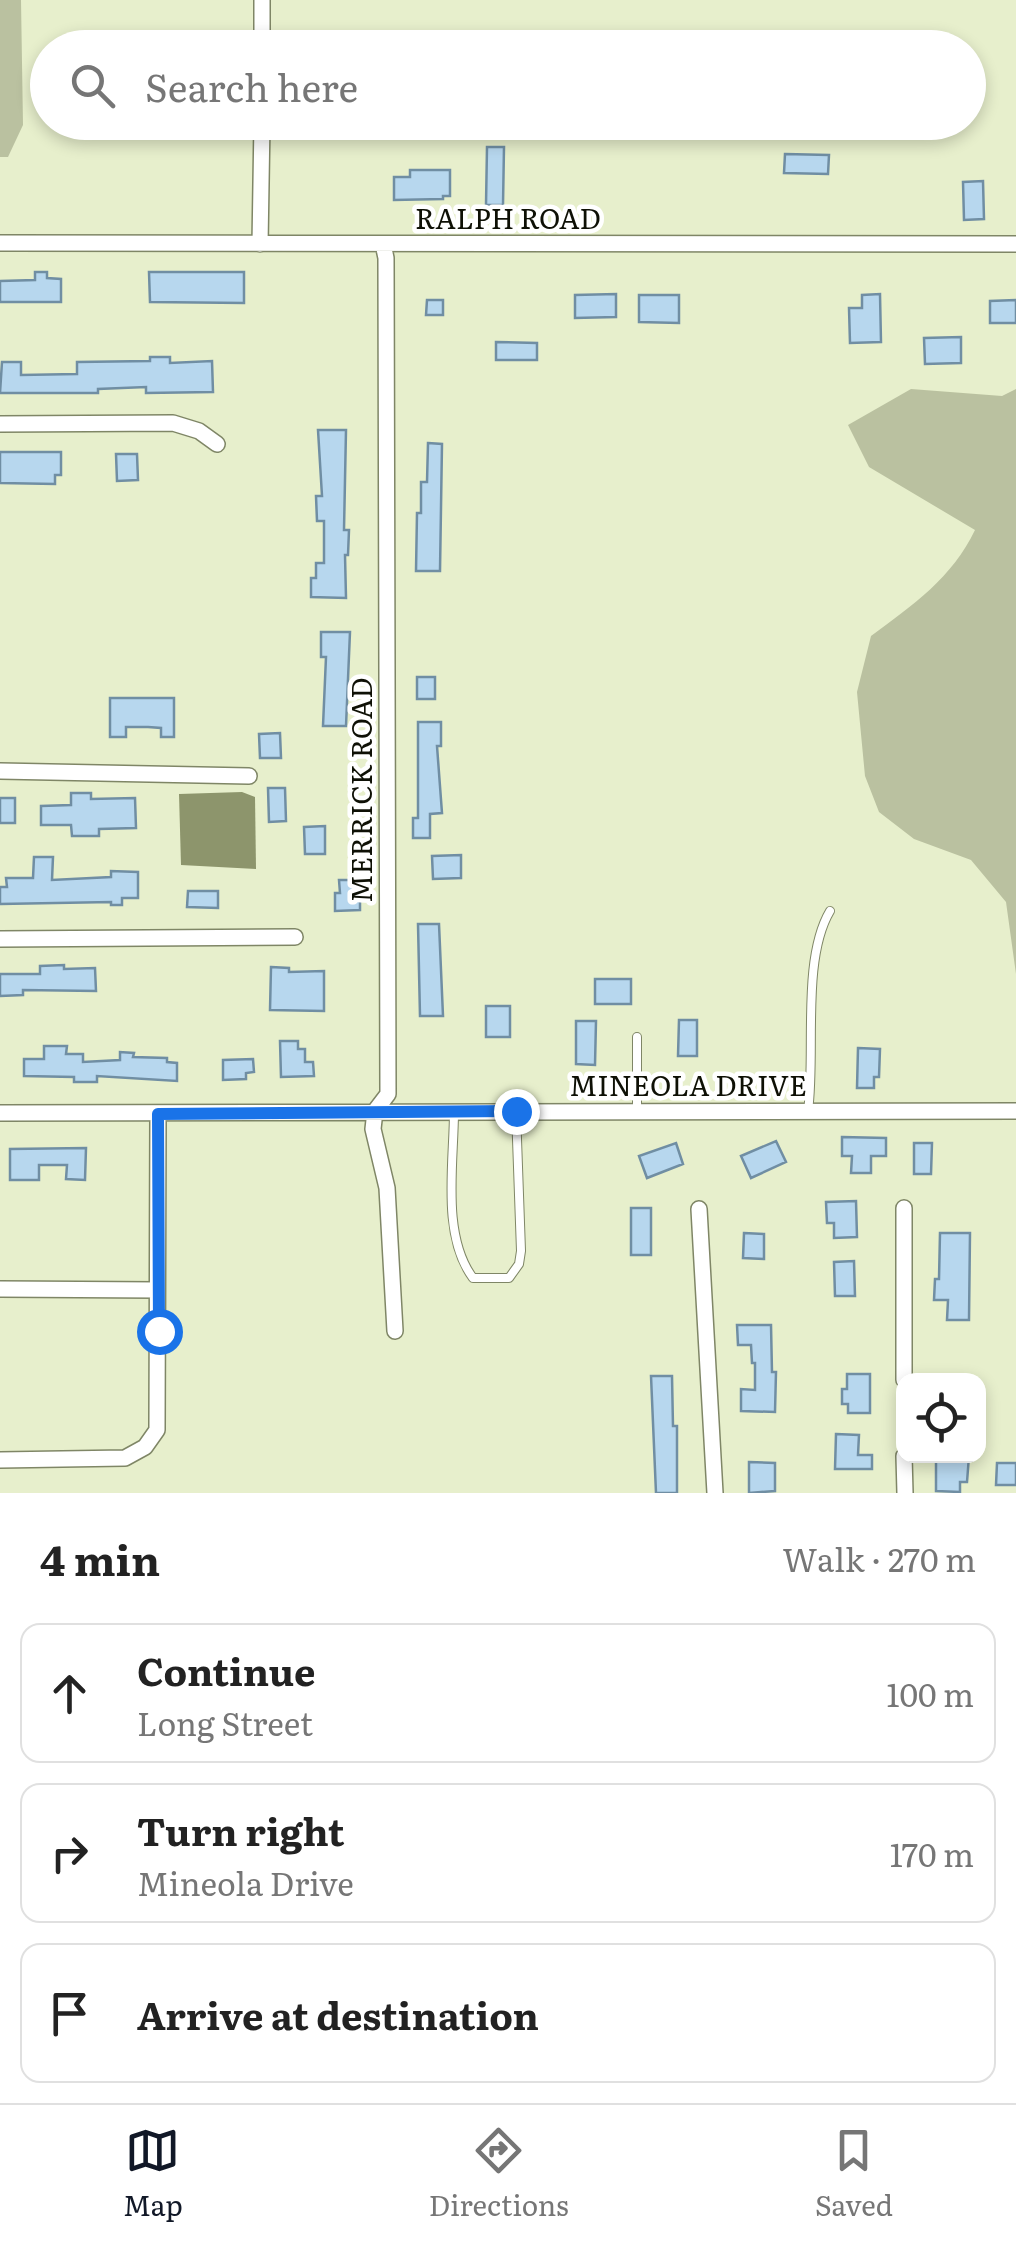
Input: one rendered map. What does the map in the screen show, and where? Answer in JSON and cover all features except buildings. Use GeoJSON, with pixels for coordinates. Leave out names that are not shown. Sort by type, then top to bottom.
{"type":"FeatureCollection","features":[{"type":"Feature","properties":{"kind":"street"},"geometry":{"type":"LineString","coordinates":[[262,0],[262,30]]}},
{"type":"Feature","properties":{"kind":"street"},"geometry":{"type":"LineString","coordinates":[[260,244],[262,140]]}},
{"type":"Feature","properties":{"kind":"street","name":"RALPH ROAD"},"geometry":{"type":"LineString","coordinates":[[0,243],[1016,244]]}},
{"type":"Feature","properties":{"kind":"street","name":"MERRICK ROAD"},"geometry":{"type":"LineString","coordinates":[[383,244],[388,1094],[375,1111],[372,1128],[387,1188],[395,1331]]}},
{"type":"Feature","properties":{"kind":"street"},"geometry":{"type":"LineString","coordinates":[[0,424],[173,423],[199,431],[217,444]]}},
{"type":"Feature","properties":{"kind":"street"},"geometry":{"type":"LineString","coordinates":[[0,771],[249,776]]}},
{"type":"Feature","properties":{"kind":"street"},"geometry":{"type":"LineString","coordinates":[[0,939],[295,937]]}},
{"type":"Feature","properties":{"kind":"street","name":"MINEOLA DRIVE"},"geometry":{"type":"LineString","coordinates":[[0,1113],[1016,1111]]}},
{"type":"Feature","properties":{"kind":"street"},"geometry":{"type":"LineString","coordinates":[[0,1460],[118,1459],[145,1447],[157,1430],[158,1114]]}},
{"type":"Feature","properties":{"kind":"street"},"geometry":{"type":"LineString","coordinates":[[904,1208],[904,1373]]}},
{"type":"Feature","properties":{"kind":"street"},"geometry":{"type":"LineString","coordinates":[[700,1209],[716,1493]]}},
{"type":"Feature","properties":{"kind":"street"},"geometry":{"type":"LineString","coordinates":[[0,1288],[157,1290]]}},
{"type":"Feature","properties":{"kind":"street"},"geometry":{"type":"LineString","coordinates":[[904,1463],[904,1493]]}},
{"type":"Feature","properties":{"kind":"lane"},"geometry":{"type":"LineString","coordinates":[[808,1111],[816,963],[820,932],[830,911]]}},
{"type":"Feature","properties":{"kind":"lane"},"geometry":{"type":"LineString","coordinates":[[637,1111],[638,1037]]}},
{"type":"Feature","properties":{"kind":"lane"},"geometry":{"type":"LineString","coordinates":[[454,1111],[453,1239],[461,1262],[473,1278],[486,1280],[509,1278],[519,1264],[516,1111]]}},
{"type":"Feature","properties":{"kind":"shaded area"},"geometry":{"type":"Polygon","coordinates":[[[0,0],[21,0],[23,125],[8,157],[0,157],[0,0]]]}},
{"type":"Feature","properties":{"kind":"shaded area"},"geometry":{"type":"Polygon","coordinates":[[[911,389],[1002,396],[1016,389],[1016,974],[1006,902],[971,860],[914,839],[879,812],[865,776],[857,692],[871,636],[943,576],[975,530],[869,467],[848,425],[911,389]]]}},
{"type":"Feature","properties":{"kind":"shaded area"},"geometry":{"type":"Polygon","coordinates":[[[242,792],[255,797],[256,869],[181,865],[179,794],[242,792]]]}},
{"type":"Feature","properties":{"kind":"route"},"geometry":{"type":"LineString","coordinates":[[159,1331],[158,1114],[516,1111]]}}]}
